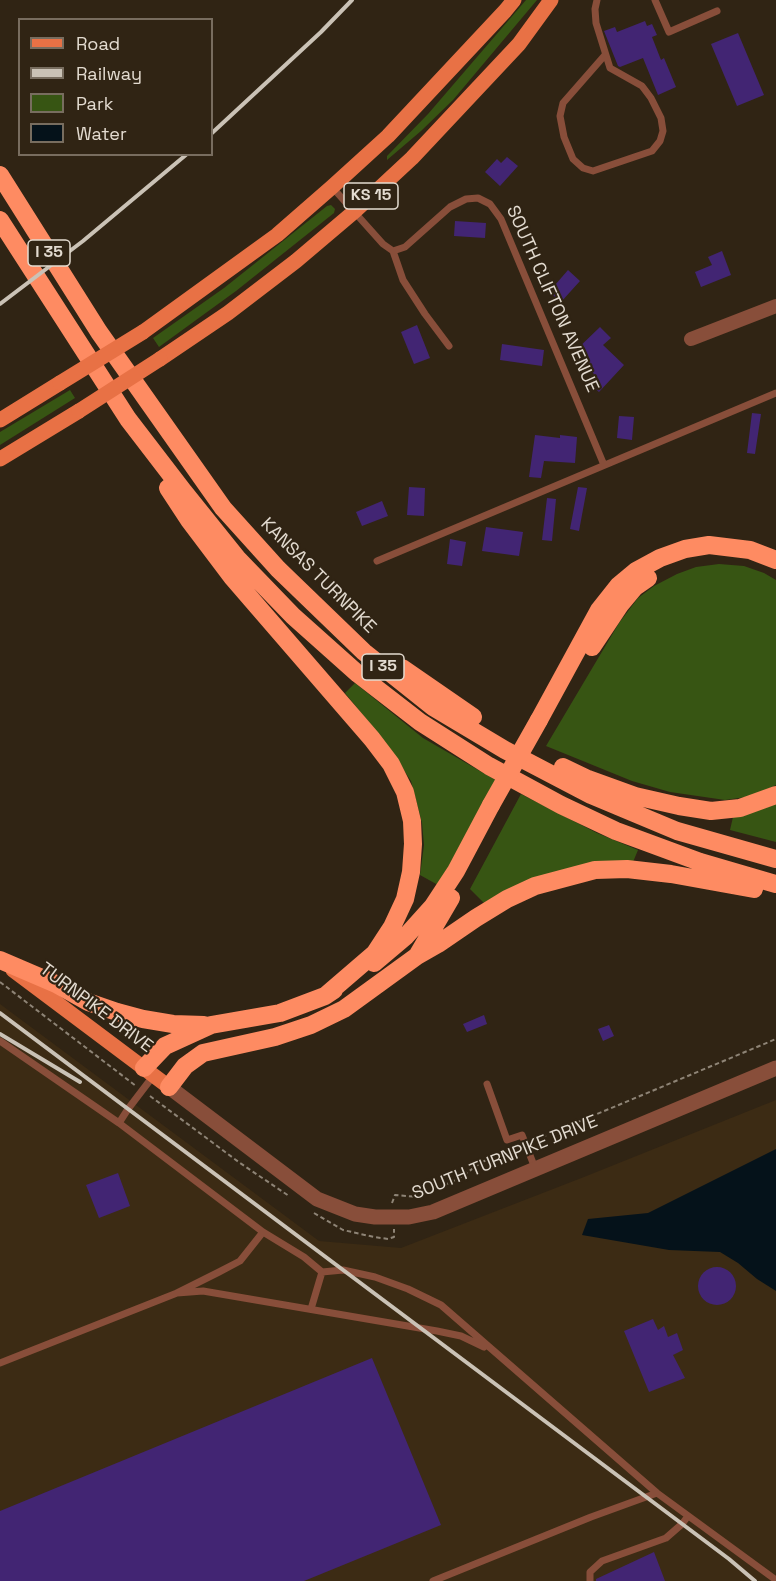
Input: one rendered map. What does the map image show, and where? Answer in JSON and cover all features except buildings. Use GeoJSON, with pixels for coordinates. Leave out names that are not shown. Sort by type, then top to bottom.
{"type":"FeatureCollection","features":[{"type":"Feature","properties":{"kind":"highway","name":"KANSAS TURNPIKE"},"geometry":{"type":"LineString","coordinates":[[0,175],[99,332],[223,508],[278,569],[364,652],[433,707],[505,750],[591,795],[676,831],[776,859]]}},
{"type":"Feature","properties":{"kind":"highway","name":"I 35"},"geometry":{"type":"LineString","coordinates":[[0,220],[128,419],[204,517],[253,575],[293,616],[358,674],[420,722],[489,766],[561,805],[616,831],[700,862],[776,884]]}},
{"type":"Feature","properties":{"kind":"highway"},"geometry":{"type":"LineString","coordinates":[[128,419],[157,471],[189,520],[232,577],[372,739],[391,764],[405,792],[412,821],[413,844],[411,872],[405,899],[392,927],[375,953],[325,996]]}},
{"type":"Feature","properties":{"kind":"highway"},"geometry":{"type":"LineString","coordinates":[[0,960],[56,984],[88,1002],[142,1019],[172,1024],[212,1025],[280,1013],[325,996],[381,959],[426,913],[456,871],[496,807],[543,722],[599,610],[618,586],[636,571],[660,558],[710,545],[750,550],[776,560]]}},
{"type":"Feature","properties":{"kind":"highway"},"geometry":{"type":"LineString","coordinates":[[543,722],[620,605],[635,587],[656,573],[680,562],[706,557],[729,557],[754,561],[776,571]]}},
{"type":"Feature","properties":{"kind":"highway"},"geometry":{"type":"LineString","coordinates":[[278,569],[394,661],[465,712],[518,744],[588,779],[635,796],[711,811],[740,808],[776,795]]}},
{"type":"Feature","properties":{"kind":"highway"},"geometry":{"type":"LineString","coordinates":[[417,956],[428,934],[458,888],[496,807]]}},
{"type":"Feature","properties":{"kind":"highway"},"geometry":{"type":"LineString","coordinates":[[169,1087],[185,1066],[203,1053],[275,1037],[311,1025],[344,1009],[417,956],[476,918],[507,899],[535,886],[595,870],[627,869],[671,874],[776,893]]}},
{"type":"Feature","properties":{"kind":"highway"},"geometry":{"type":"LineString","coordinates":[[149,1072],[165,1046],[212,1025]]}},
{"type":"Feature","properties":{"kind":"main road","name":"KS 15"},"geometry":{"type":"LineString","coordinates":[[0,420],[143,332],[277,235],[388,136],[514,0]]}},
{"type":"Feature","properties":{"kind":"main road","name":"KS 15"},"geometry":{"type":"LineString","coordinates":[[0,459],[79,411],[228,313],[355,211],[412,158],[519,44],[551,0]]}},
{"type":"Feature","properties":{"kind":"main road","name":"TURNPIKE DRIVE"},"geometry":{"type":"LineString","coordinates":[[0,960],[169,1087]]}},
{"type":"Feature","properties":{"kind":"street"},"geometry":{"type":"LineString","coordinates":[[691,339],[776,306]]}},
{"type":"Feature","properties":{"kind":"street","name":"SOUTH TURNPIKE DRIVE"},"geometry":{"type":"LineString","coordinates":[[169,1087],[316,1199],[355,1214],[375,1218],[409,1217],[433,1212],[776,1068]]}},
{"type":"Feature","properties":{"kind":"lane"},"geometry":{"type":"LineString","coordinates":[[597,0],[596,23],[610,68],[642,86],[661,118],[663,131],[660,141],[652,150],[593,171],[583,168],[573,159],[564,137],[560,116],[563,103],[592,72],[605,54]]}},
{"type":"Feature","properties":{"kind":"lane"},"geometry":{"type":"LineString","coordinates":[[655,0],[669,32],[717,11]]}},
{"type":"Feature","properties":{"kind":"lane"},"geometry":{"type":"LineString","coordinates":[[332,187],[383,244],[393,251],[403,280],[449,346]]}},
{"type":"Feature","properties":{"kind":"lane","name":"SOUTH CLIFTON AVENUE"},"geometry":{"type":"LineString","coordinates":[[393,251],[405,247],[450,207],[466,199],[478,198],[490,204],[501,219],[604,465]]}},
{"type":"Feature","properties":{"kind":"lane"},"geometry":{"type":"LineString","coordinates":[[377,561],[776,393]]}},
{"type":"Feature","properties":{"kind":"lane"},"geometry":{"type":"LineString","coordinates":[[0,1041],[119,1124],[263,1232],[304,1257],[322,1272],[343,1270],[375,1277],[408,1289],[441,1305],[657,1493],[776,1580]]}},
{"type":"Feature","properties":{"kind":"lane"},"geometry":{"type":"LineString","coordinates":[[119,1124],[149,1072]]}},
{"type":"Feature","properties":{"kind":"lane"},"geometry":{"type":"LineString","coordinates":[[486,1084],[507,1140],[522,1135],[535,1168]]}},
{"type":"Feature","properties":{"kind":"lane"},"geometry":{"type":"LineString","coordinates":[[0,1363],[177,1293],[240,1261],[263,1232]]}},
{"type":"Feature","properties":{"kind":"lane"},"geometry":{"type":"LineString","coordinates":[[310,1309],[322,1272]]}},
{"type":"Feature","properties":{"kind":"lane"},"geometry":{"type":"LineString","coordinates":[[177,1293],[203,1291],[462,1336],[492,1350]]}},
{"type":"Feature","properties":{"kind":"lane"},"geometry":{"type":"LineString","coordinates":[[433,1581],[657,1493]]}},
{"type":"Feature","properties":{"kind":"lane"},"geometry":{"type":"LineString","coordinates":[[590,1581],[590,1572],[602,1562],[666,1538],[688,1516]]}},
{"type":"Feature","properties":{"kind":"path"},"geometry":{"type":"LineString","coordinates":[[0,981],[119,1073]]}},
{"type":"Feature","properties":{"kind":"path"},"geometry":{"type":"LineString","coordinates":[[392,1201],[395,1195],[418,1197],[458,1179],[482,1162],[776,1039]]}},
{"type":"Feature","properties":{"kind":"shaded area"},"geometry":{"type":"Polygon","coordinates":[[[0,1004],[319,1241],[401,1248],[776,1100],[776,1581],[0,1581],[0,1004]]]}},
{"type":"Feature","properties":{"kind":"green space"},"geometry":{"type":"Polygon","coordinates":[[[526,0],[537,0],[453,100],[387,160],[387,156],[428,114],[526,0]]]}},
{"type":"Feature","properties":{"kind":"green space"},"geometry":{"type":"Polygon","coordinates":[[[331,205],[335,209],[334,213],[236,291],[159,347],[153,338],[224,288],[331,205]]]}},
{"type":"Feature","properties":{"kind":"green space"},"geometry":{"type":"Polygon","coordinates":[[[70,390],[75,398],[0,445],[0,432],[70,390]]]}},
{"type":"Feature","properties":{"kind":"green space"},"geometry":{"type":"Polygon","coordinates":[[[719,564],[744,566],[776,580],[776,785],[753,796],[725,800],[670,792],[632,781],[546,746],[619,623],[638,598],[654,586],[677,574],[696,567],[719,564]]]}},
{"type":"Feature","properties":{"kind":"green space"},"geometry":{"type":"Polygon","coordinates":[[[355,683],[423,738],[499,782],[438,885],[420,875],[424,845],[422,823],[411,781],[386,743],[345,693],[355,683]]]}},
{"type":"Feature","properties":{"kind":"green space"},"geometry":{"type":"Polygon","coordinates":[[[521,794],[597,833],[638,850],[633,862],[486,905],[470,889],[521,794]]]}},
{"type":"Feature","properties":{"kind":"green space"},"geometry":{"type":"Polygon","coordinates":[[[776,804],[776,842],[730,830],[733,817],[776,804]]]}},
{"type":"Feature","properties":{"kind":"water"},"geometry":{"type":"Polygon","coordinates":[[[776,1149],[776,1291],[720,1252],[669,1250],[582,1235],[588,1219],[648,1213],[776,1149]]]}},
{"type":"Feature","properties":{"kind":"railway"},"geometry":{"type":"LineString","coordinates":[[213,132],[321,32],[352,0]]}},
{"type":"Feature","properties":{"kind":"railway"},"geometry":{"type":"LineString","coordinates":[[0,304],[83,241],[185,156]]}},
{"type":"Feature","properties":{"kind":"railway"},"geometry":{"type":"LineString","coordinates":[[0,1013],[729,1559],[755,1581]]}},
{"type":"Feature","properties":{"kind":"railway"},"geometry":{"type":"LineString","coordinates":[[0,1034],[80,1082]]}}]}
